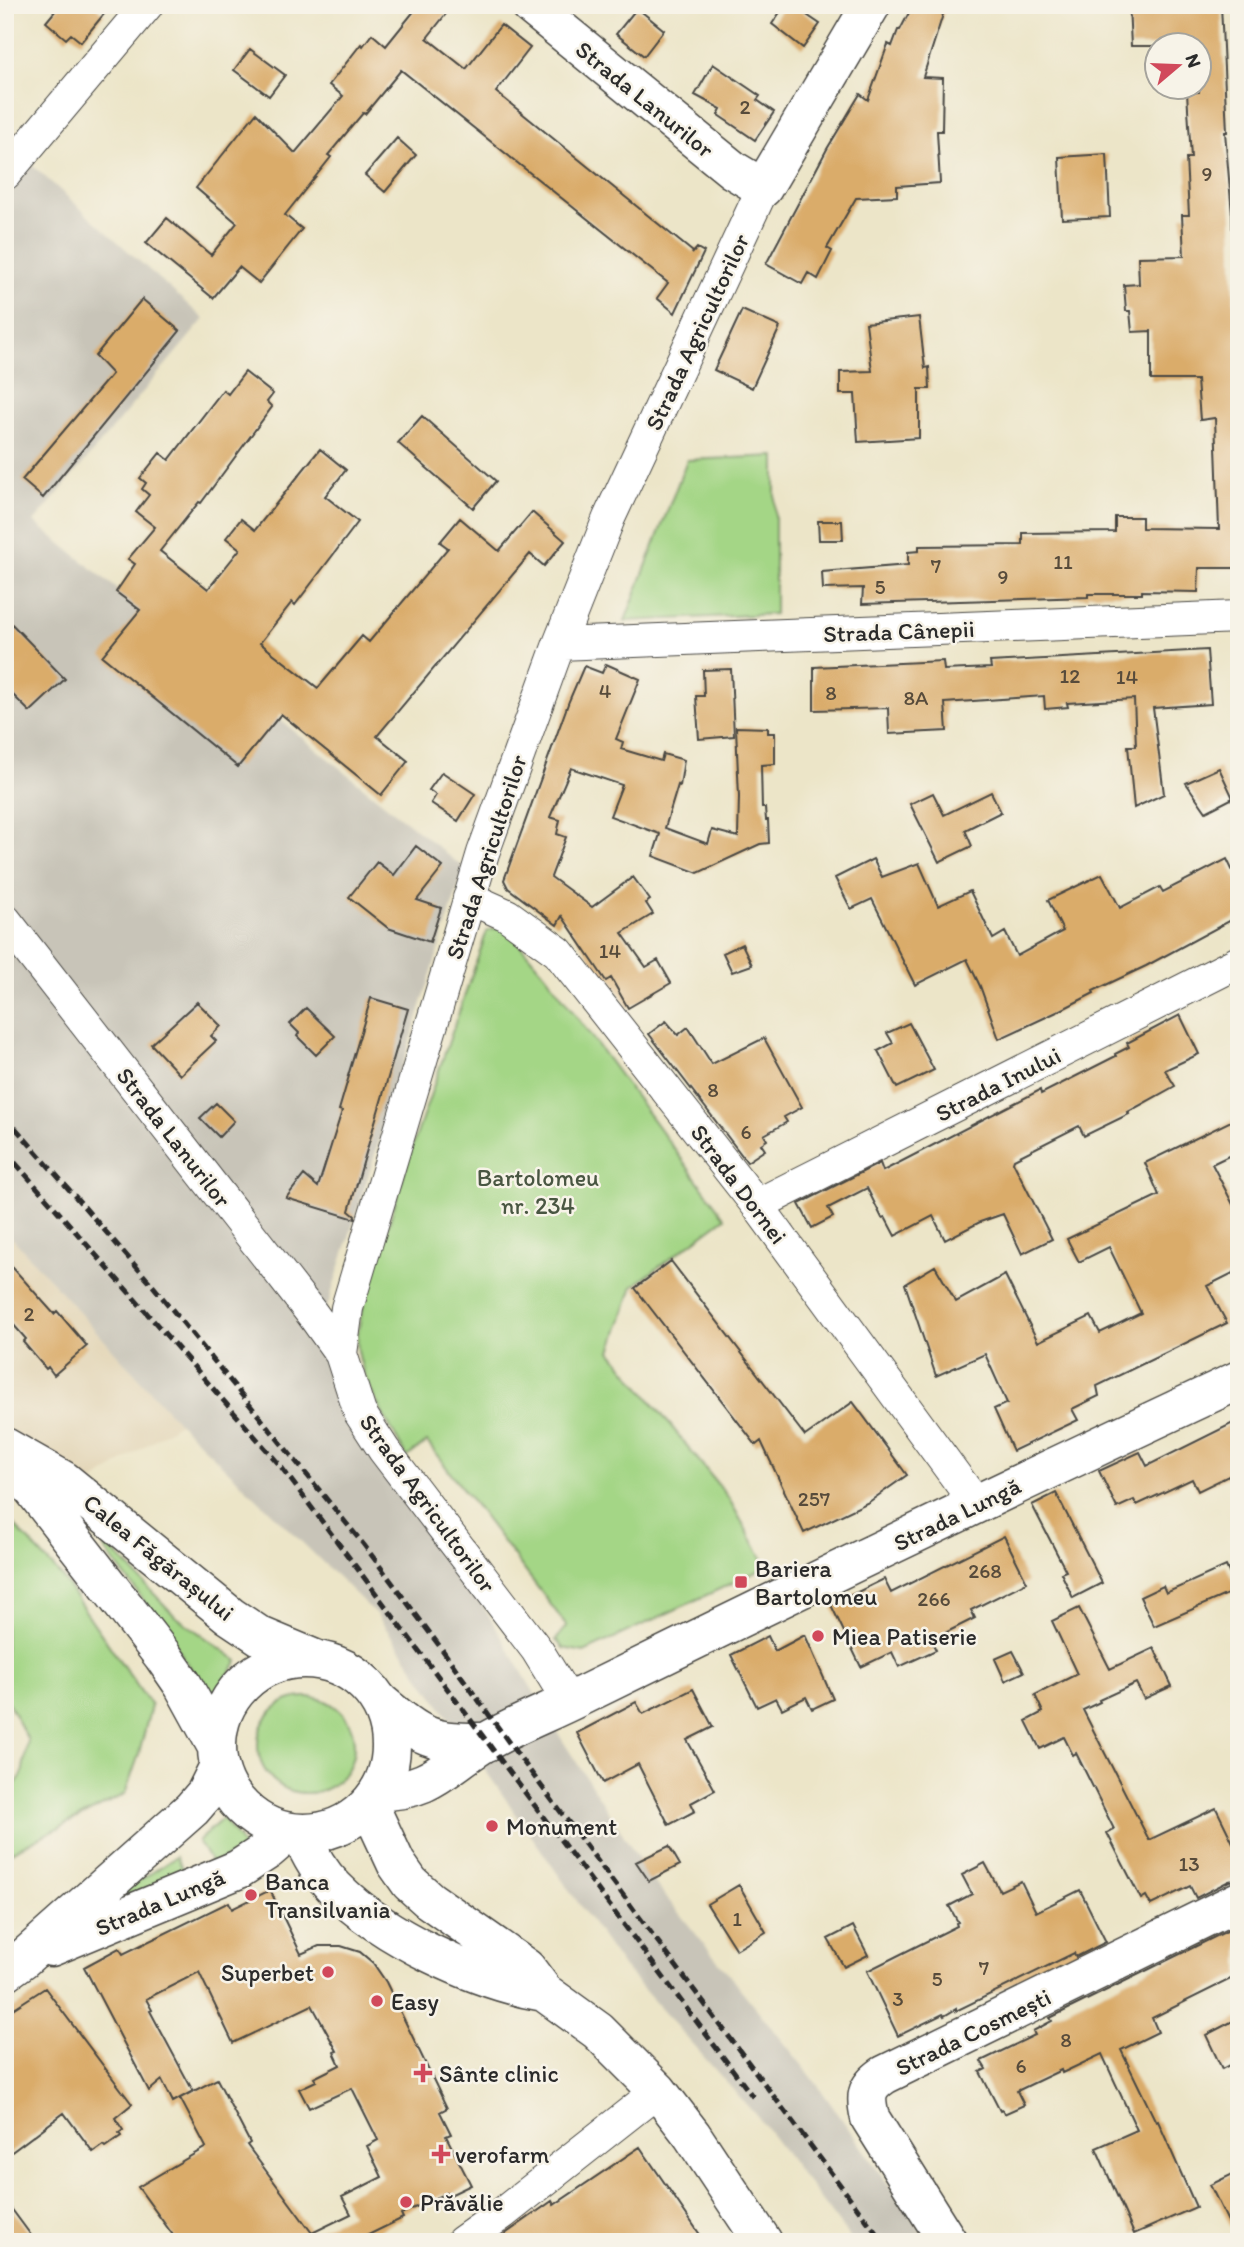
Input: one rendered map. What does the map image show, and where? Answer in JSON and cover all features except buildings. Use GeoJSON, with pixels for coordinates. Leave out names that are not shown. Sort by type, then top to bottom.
{"type":"FeatureCollection","features":[{"type":"Feature","properties":{"kind":"main road","name":"Strada Lanurilor"},"geometry":{"type":"LineString","coordinates":[[530,5],[733,170],[763,188]]}},
{"type":"Feature","properties":{"kind":"main road","name":"Strada Agricultorilor"},"geometry":{"type":"LineString","coordinates":[[763,188],[871,5]]}},
{"type":"Feature","properties":{"kind":"main road","name":"Strada Lungă"},"geometry":{"type":"LineString","coordinates":[[374,1798],[415,1788],[430,1781],[487,1742],[976,1504],[1239,1380]]}},
{"type":"Feature","properties":{"kind":"main road","name":"Calea Făgărașului"},"geometry":{"type":"LineString","coordinates":[[5,1447],[63,1480],[230,1616],[260,1636],[317,1660]]}},
{"type":"Feature","properties":{"kind":"main road","name":"Calea Făgărașului"},"geometry":{"type":"LineString","coordinates":[[5,1453],[149,1637],[183,1685],[218,1756]]}},
{"type":"Feature","properties":{"kind":"main road"},"geometry":{"type":"LineString","coordinates":[[295,1659],[317,1660],[342,1667],[363,1682],[380,1702],[389,1728],[391,1756],[387,1774],[374,1798],[355,1818],[320,1832],[295,1833],[269,1826],[252,1816],[237,1802],[226,1785],[218,1756],[219,1726],[227,1705],[239,1688],[256,1674],[275,1664],[295,1659]]}},
{"type":"Feature","properties":{"kind":"main road","name":"Strada Lungă"},"geometry":{"type":"LineString","coordinates":[[380,1702],[409,1727],[425,1736],[456,1743],[487,1742]]}},
{"type":"Feature","properties":{"kind":"main road","name":"Strada Lungă"},"geometry":{"type":"LineString","coordinates":[[14,1965],[192,1809],[205,1794],[218,1756]]}},
{"type":"Feature","properties":{"kind":"main road"},"geometry":{"type":"LineString","coordinates":[[374,1798],[396,1863],[410,1883],[429,1900],[526,1968],[544,1992],[598,2031],[658,2091],[692,2135],[762,2242]]}},
{"type":"Feature","properties":{"kind":"main road","name":"Strada Lungă"},"geometry":{"type":"LineString","coordinates":[[14,1965],[239,1869],[295,1833]]}},
{"type":"Feature","properties":{"kind":"main road"},"geometry":{"type":"LineString","coordinates":[[295,1833],[334,1887],[374,1920],[445,1961],[519,1988],[544,1992]]}},
{"type":"Feature","properties":{"kind":"main road","name":"Strada Cosmești"},"geometry":{"type":"LineString","coordinates":[[948,2242],[870,2118],[866,2098],[872,2083],[1239,1901]]}},
{"type":"Feature","properties":{"kind":"street"},"geometry":{"type":"LineString","coordinates":[[5,174],[147,5]]}},
{"type":"Feature","properties":{"kind":"street","name":"Strada Agricultorilor"},"geometry":{"type":"LineString","coordinates":[[569,1702],[537,1650],[384,1450],[360,1413],[341,1354],[347,1308],[488,840],[559,645],[609,518],[763,188]]}},
{"type":"Feature","properties":{"kind":"street","name":"Strada Cânepii"},"geometry":{"type":"LineString","coordinates":[[559,645],[1239,617]]}},
{"type":"Feature","properties":{"kind":"street","name":"Strada Dornei"},"geometry":{"type":"LineString","coordinates":[[469,898],[507,915],[558,952],[757,1205],[976,1504]]}},
{"type":"Feature","properties":{"kind":"street","name":"Strada Lanurilor"},"geometry":{"type":"LineString","coordinates":[[5,920],[341,1354]]}},
{"type":"Feature","properties":{"kind":"street","name":"Strada Inului"},"geometry":{"type":"LineString","coordinates":[[757,1205],[1239,962]]}},
{"type":"Feature","properties":{"kind":"street"},"geometry":{"type":"LineString","coordinates":[[463,2242],[658,2091]]}},
{"type":"Feature","properties":{"kind":"shaded area"},"geometry":{"type":"Polygon","coordinates":[[[5,141],[204,319],[34,522],[464,868],[320,1330],[561,1738],[653,1881],[811,2076],[929,2242],[853,2242],[760,2120],[621,1964],[376,1614],[179,1423],[5,1230],[5,141]]]}},
{"type":"Feature","properties":{"kind":"shaded area"},"geometry":{"type":"Polygon","coordinates":[[[5,1230],[179,1423],[40,1518],[5,1488],[5,1230]]]}},
{"type":"Feature","properties":{"kind":"green space"},"geometry":{"type":"Polygon","coordinates":[[[775,456],[775,614],[625,621],[687,460],[775,456]]]}},
{"type":"Feature","properties":{"kind":"green space","name":"Bartolomeu nr. 234"},"geometry":{"type":"Polygon","coordinates":[[[504,926],[546,975],[725,1218],[633,1286],[611,1351],[728,1497],[767,1567],[584,1652],[563,1648],[556,1640],[567,1626],[427,1442],[407,1457],[372,1392],[358,1351],[362,1312],[410,1154],[487,931],[504,926]]]}},
{"type":"Feature","properties":{"kind":"green space"},"geometry":{"type":"Polygon","coordinates":[[[5,1515],[61,1576],[151,1706],[125,1794],[5,1855],[5,1798],[22,1775],[28,1740],[5,1696],[5,1515]]]}},
{"type":"Feature","properties":{"kind":"green space"},"geometry":{"type":"Polygon","coordinates":[[[108,1545],[174,1615],[238,1661],[211,1699],[165,1629],[104,1548],[108,1545]]]}},
{"type":"Feature","properties":{"kind":"green space"},"geometry":{"type":"Polygon","coordinates":[[[306,1697],[325,1700],[340,1711],[351,1726],[354,1745],[351,1764],[340,1779],[325,1790],[306,1793],[287,1790],[272,1779],[261,1764],[258,1745],[261,1726],[272,1711],[287,1700],[306,1697]]]}},
{"type":"Feature","properties":{"kind":"green space"},"geometry":{"type":"Polygon","coordinates":[[[223,1818],[245,1849],[212,1864],[198,1841],[223,1818]]]}},
{"type":"Feature","properties":{"kind":"green space"},"geometry":{"type":"Polygon","coordinates":[[[176,1857],[187,1876],[107,1902],[176,1857]]]}},
{"type":"Feature","properties":{"kind":"railway"},"geometry":{"type":"LineString","coordinates":[[5,1116],[153,1286],[364,1545],[883,2242]]}},
{"type":"Feature","properties":{"kind":"railway"},"geometry":{"type":"LineString","coordinates":[[5,1151],[279,1464],[753,2097]]}},
{"type":"Feature","properties":{"kind":"place","name":"Bariera Bartolomeu"},"geometry":{"type":"Point","coordinates":[741,1582]}},
{"type":"Feature","properties":{"kind":"place","name":"Miea Patiserie"},"geometry":{"type":"Point","coordinates":[818,1636]}},
{"type":"Feature","properties":{"kind":"place","name":"Monument"},"geometry":{"type":"Point","coordinates":[492,1826]}},
{"type":"Feature","properties":{"kind":"place","name":"Banca Transilvania"},"geometry":{"type":"Point","coordinates":[251,1895]}},
{"type":"Feature","properties":{"kind":"place","name":"Superbet"},"geometry":{"type":"Point","coordinates":[328,1972]}},
{"type":"Feature","properties":{"kind":"place","name":"Easy"},"geometry":{"type":"Point","coordinates":[377,2001]}},
{"type":"Feature","properties":{"kind":"place","name":"Sânte clinic"},"geometry":{"type":"Point","coordinates":[423,2073]}},
{"type":"Feature","properties":{"kind":"place","name":"verofarm"},"geometry":{"type":"Point","coordinates":[441,2154]}},
{"type":"Feature","properties":{"kind":"place","name":"Prăvălie"},"geometry":{"type":"Point","coordinates":[406,2202]}}]}
